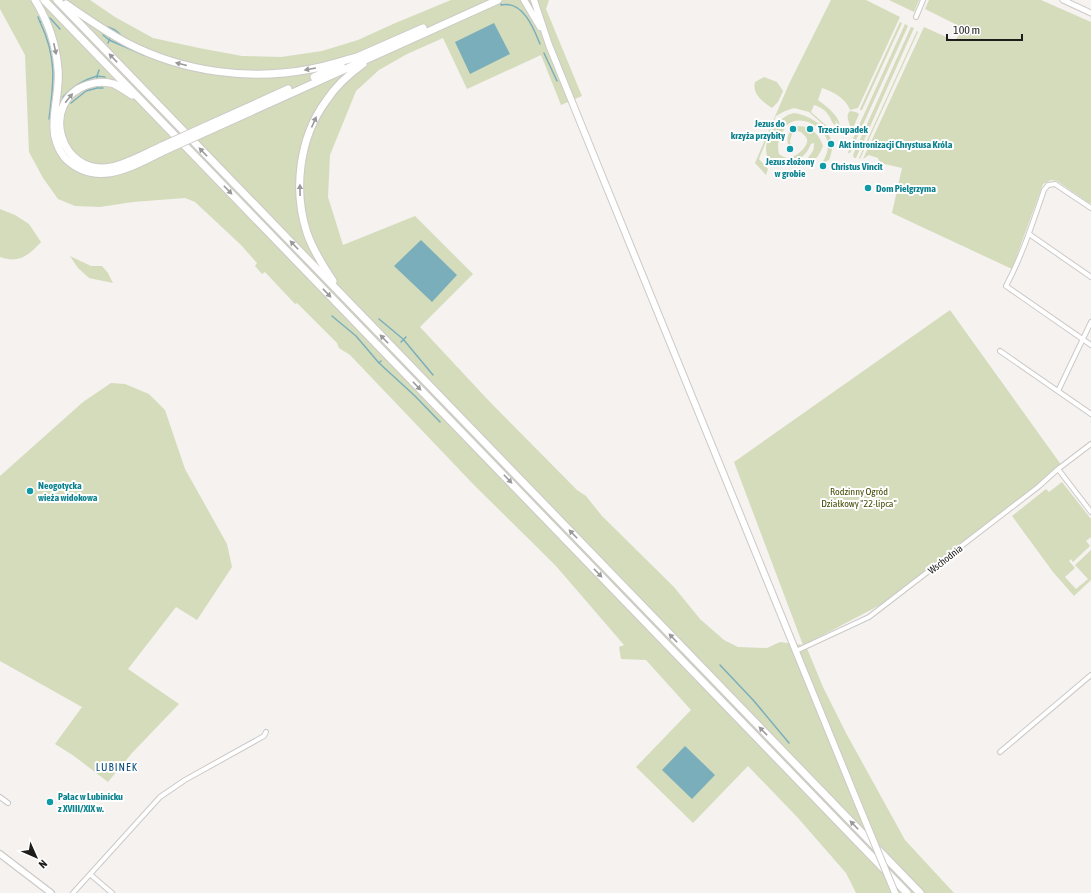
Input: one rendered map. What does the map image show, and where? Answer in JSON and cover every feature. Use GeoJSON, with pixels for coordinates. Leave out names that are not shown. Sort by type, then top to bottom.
{"type":"FeatureCollection","features":[{"type":"Feature","properties":{"kind":"highway"},"geometry":{"type":"LineString","coordinates":[[35,0],[43,12],[55,47],[58,70],[58,87],[54,124],[55,137],[65,158],[74,166],[87,172],[100,174],[113,173],[125,170],[164,148]]}},
{"type":"Feature","properties":{"kind":"highway"},"geometry":{"type":"LineString","coordinates":[[44,0],[908,893]]}},
{"type":"Feature","properties":{"kind":"highway"},"geometry":{"type":"LineString","coordinates":[[58,0],[94,24],[129,44],[170,61],[194,67],[243,74],[286,72],[318,67],[361,56]]}},
{"type":"Feature","properties":{"kind":"highway"},"geometry":{"type":"LineString","coordinates":[[58,0],[920,893]]}},
{"type":"Feature","properties":{"kind":"highway"},"geometry":{"type":"LineString","coordinates":[[143,102],[114,84],[101,82],[84,86],[76,90],[64,105],[59,125],[63,143],[78,161],[87,166],[111,168],[164,148],[485,0]]}},
{"type":"Feature","properties":{"kind":"highway"},"geometry":{"type":"LineString","coordinates":[[206,129],[371,58],[473,10],[498,0]]}},
{"type":"Feature","properties":{"kind":"highway"},"geometry":{"type":"LineString","coordinates":[[340,293],[316,254],[307,232],[300,196],[302,159],[308,135],[326,100],[340,84],[371,58]]}},
{"type":"Feature","properties":{"kind":"main road"},"geometry":{"type":"LineString","coordinates":[[524,0],[547,40]]}},
{"type":"Feature","properties":{"kind":"main road"},"geometry":{"type":"LineString","coordinates":[[534,0],[547,40],[895,893]]}},
{"type":"Feature","properties":{"kind":"main road"},"geometry":{"type":"LineString","coordinates":[[0,854],[51,893]]}},
{"type":"Feature","properties":{"kind":"street"},"geometry":{"type":"LineString","coordinates":[[916,17],[923,0]]}},
{"type":"Feature","properties":{"kind":"street"},"geometry":{"type":"LineString","coordinates":[[1063,0],[1091,13]]}},
{"type":"Feature","properties":{"kind":"street"},"geometry":{"type":"LineString","coordinates":[[1091,208],[1055,184],[1048,185],[1044,190],[1014,272],[1006,286],[1091,345]]}},
{"type":"Feature","properties":{"kind":"street"},"geometry":{"type":"LineString","coordinates":[[1029,234],[1091,277]]}},
{"type":"Feature","properties":{"kind":"street"},"geometry":{"type":"LineString","coordinates":[[1058,391],[1091,322]]}},
{"type":"Feature","properties":{"kind":"street"},"geometry":{"type":"LineString","coordinates":[[1000,351],[1091,414]]}},
{"type":"Feature","properties":{"kind":"street","name":"Wschodnia"},"geometry":{"type":"LineString","coordinates":[[796,651],[875,613],[1033,492],[1058,468],[1091,444]]}},
{"type":"Feature","properties":{"kind":"street"},"geometry":{"type":"LineString","coordinates":[[1058,468],[1091,512]]}},
{"type":"Feature","properties":{"kind":"street"},"geometry":{"type":"LineString","coordinates":[[1000,752],[1091,675]]}},
{"type":"Feature","properties":{"kind":"street"},"geometry":{"type":"LineString","coordinates":[[74,893],[160,797],[185,780],[264,736],[266,732]]}},
{"type":"Feature","properties":{"kind":"street"},"geometry":{"type":"LineString","coordinates":[[0,797],[8,803]]}},
{"type":"Feature","properties":{"kind":"street"},"geometry":{"type":"LineString","coordinates":[[90,875],[112,893]]}},
{"type":"Feature","properties":{"kind":"green space","name":"Rodzinny Ogród Działkowy \"22-lipca\""},"geometry":{"type":"Polygon","coordinates":[[[0,0],[90,0],[115,17],[153,38],[242,56],[281,57],[322,51],[358,40],[451,0],[549,0],[546,9],[582,96],[561,105],[541,55],[467,89],[443,38],[407,54],[379,70],[356,91],[330,155],[328,197],[343,245],[415,216],[473,274],[420,327],[489,401],[577,490],[586,496],[602,516],[674,587],[700,619],[724,640],[738,647],[767,648],[780,642],[803,645],[734,462],[950,310],[1062,466],[882,604],[804,645],[806,646],[823,687],[846,733],[905,840],[954,893],[856,893],[846,873],[798,818],[748,766],[693,823],[636,767],[691,710],[646,660],[621,659],[619,647],[624,645],[556,566],[474,485],[350,355],[339,348],[337,343],[297,303],[295,304],[265,272],[262,274],[255,266],[257,263],[241,245],[195,202],[185,198],[133,202],[100,207],[75,206],[58,199],[43,178],[29,152],[25,55],[0,9],[0,0]]]}},
{"type":"Feature","properties":{"kind":"green space"},"geometry":{"type":"Polygon","coordinates":[[[831,0],[866,0],[900,17],[858,108],[850,110],[842,98],[822,88],[818,100],[835,115],[838,119],[840,127],[835,120],[835,125],[832,122],[825,110],[814,105],[811,112],[829,128],[829,130],[809,112],[794,108],[776,116],[759,159],[768,169],[766,175],[755,163],[789,84],[831,0]]]}},
{"type":"Feature","properties":{"kind":"green space"},"geometry":{"type":"Polygon","coordinates":[[[889,0],[919,0],[914,12],[889,0]]]}},
{"type":"Feature","properties":{"kind":"green space"},"geometry":{"type":"Polygon","coordinates":[[[929,0],[1041,0],[1091,22],[1091,202],[1090,204],[1057,181],[1051,180],[1043,184],[1012,269],[892,213],[902,168],[880,163],[878,158],[869,155],[863,159],[924,27],[955,41],[963,28],[925,9],[929,0]]]}},
{"type":"Feature","properties":{"kind":"green space"},"geometry":{"type":"Polygon","coordinates":[[[900,22],[902,23],[862,110],[860,110],[860,109],[900,22]]]}},
{"type":"Feature","properties":{"kind":"green space"},"geometry":{"type":"Polygon","coordinates":[[[905,24],[908,26],[850,153],[848,153],[851,143],[905,24]]]}},
{"type":"Feature","properties":{"kind":"green space"},"geometry":{"type":"Polygon","coordinates":[[[911,27],[914,28],[856,158],[854,158],[853,155],[911,27]]]}},
{"type":"Feature","properties":{"kind":"green space"},"geometry":{"type":"Polygon","coordinates":[[[917,31],[918,32],[860,159],[859,158],[917,31]]]}},
{"type":"Feature","properties":{"kind":"green space"},"geometry":{"type":"Polygon","coordinates":[[[764,77],[777,82],[783,91],[778,102],[772,108],[759,97],[755,90],[755,82],[764,77]]]}},
{"type":"Feature","properties":{"kind":"green space"},"geometry":{"type":"Polygon","coordinates":[[[850,111],[859,114],[853,128],[851,128],[848,119],[850,111]]]}},
{"type":"Feature","properties":{"kind":"green space"},"geometry":{"type":"Polygon","coordinates":[[[794,113],[814,120],[820,124],[829,135],[832,141],[832,151],[829,160],[825,162],[824,165],[822,164],[827,153],[828,146],[824,134],[813,124],[799,120],[793,121],[785,128],[779,141],[779,154],[786,158],[791,158],[804,149],[807,139],[801,132],[797,131],[792,134],[790,141],[791,146],[794,148],[791,151],[788,145],[789,133],[793,128],[803,126],[812,130],[821,141],[823,146],[817,157],[812,162],[800,164],[812,153],[814,143],[811,144],[800,159],[794,162],[777,162],[771,158],[769,160],[766,146],[771,132],[782,119],[794,113]]]}},
{"type":"Feature","properties":{"kind":"green space"},"geometry":{"type":"Polygon","coordinates":[[[0,209],[15,215],[29,224],[41,242],[23,257],[18,259],[7,259],[0,257],[0,209]]]}},
{"type":"Feature","properties":{"kind":"green space"},"geometry":{"type":"Polygon","coordinates":[[[70,256],[91,266],[102,266],[108,273],[113,283],[89,278],[78,268],[70,256]]]}},
{"type":"Feature","properties":{"kind":"green space"},"geometry":{"type":"Polygon","coordinates":[[[111,383],[125,384],[149,394],[165,410],[185,469],[227,544],[232,567],[197,620],[176,607],[128,669],[179,704],[132,753],[108,782],[74,756],[55,744],[82,707],[0,661],[0,476],[83,402],[111,383]]]}},
{"type":"Feature","properties":{"kind":"green space"},"geometry":{"type":"Polygon","coordinates":[[[1062,482],[1091,519],[1091,537],[1086,541],[1090,546],[1073,562],[1071,559],[1069,561],[1075,568],[1065,577],[1076,589],[1088,579],[1075,565],[1091,550],[1091,580],[1074,596],[1053,572],[1012,516],[1046,489],[1049,492],[1062,482]]]}},
{"type":"Feature","properties":{"kind":"water"},"geometry":{"type":"Polygon","coordinates":[[[494,23],[510,54],[470,74],[455,42],[494,23]]]}},
{"type":"Feature","properties":{"kind":"water"},"geometry":{"type":"Polygon","coordinates":[[[421,240],[457,275],[432,302],[394,266],[421,240]]]}},
{"type":"Feature","properties":{"kind":"water"},"geometry":{"type":"Polygon","coordinates":[[[685,746],[715,775],[692,799],[662,770],[685,746]]]}},
{"type":"Feature","properties":{"kind":"waterway"},"geometry":{"type":"LineString","coordinates":[[501,4],[516,7],[521,11],[531,24],[540,44]]}},
{"type":"Feature","properties":{"kind":"waterway"},"geometry":{"type":"LineString","coordinates":[[38,17],[40,22]]}},
{"type":"Feature","properties":{"kind":"waterway"},"geometry":{"type":"LineString","coordinates":[[49,19],[50,18],[60,29]]}},
{"type":"Feature","properties":{"kind":"waterway"},"geometry":{"type":"LineString","coordinates":[[42,21],[40,22],[52,58],[53,70],[49,119]]}},
{"type":"Feature","properties":{"kind":"waterway"},"geometry":{"type":"LineString","coordinates":[[108,27],[120,34]]}},
{"type":"Feature","properties":{"kind":"waterway"},"geometry":{"type":"LineString","coordinates":[[103,35],[109,40],[144,55]]}},
{"type":"Feature","properties":{"kind":"waterway"},"geometry":{"type":"LineString","coordinates":[[108,43],[110,38]]}},
{"type":"Feature","properties":{"kind":"waterway"},"geometry":{"type":"LineString","coordinates":[[544,53],[557,81]]}},
{"type":"Feature","properties":{"kind":"waterway"},"geometry":{"type":"LineString","coordinates":[[63,97],[78,84],[97,76],[99,70]]}},
{"type":"Feature","properties":{"kind":"waterway"},"geometry":{"type":"LineString","coordinates":[[97,78],[97,76],[105,77]]}},
{"type":"Feature","properties":{"kind":"waterway"},"geometry":{"type":"LineString","coordinates":[[97,87],[103,88]]}},
{"type":"Feature","properties":{"kind":"waterway"},"geometry":{"type":"LineString","coordinates":[[71,103],[86,91],[97,88]]}},
{"type":"Feature","properties":{"kind":"waterway"},"geometry":{"type":"LineString","coordinates":[[332,316],[356,336],[379,363],[381,361]]}},
{"type":"Feature","properties":{"kind":"waterway"},"geometry":{"type":"LineString","coordinates":[[379,319],[403,339],[433,375]]}},
{"type":"Feature","properties":{"kind":"waterway"},"geometry":{"type":"LineString","coordinates":[[401,342],[406,337]]}},
{"type":"Feature","properties":{"kind":"waterway"},"geometry":{"type":"LineString","coordinates":[[379,363],[415,396],[440,422]]}},
{"type":"Feature","properties":{"kind":"waterway"},"geometry":{"type":"LineString","coordinates":[[720,665],[754,701],[789,743]]}},
{"type":"Feature","properties":{"kind":"place","name":"Jezus do krzyża przybity"},"geometry":{"type":"Point","coordinates":[793,129]}},
{"type":"Feature","properties":{"kind":"place","name":"Trzeci upadek"},"geometry":{"type":"Point","coordinates":[810,129]}},
{"type":"Feature","properties":{"kind":"place","name":"Akt intronizacji Chrystusa Króla"},"geometry":{"type":"Point","coordinates":[831,144]}},
{"type":"Feature","properties":{"kind":"place","name":"Jezus złożony w grobie"},"geometry":{"type":"Point","coordinates":[790,149]}},
{"type":"Feature","properties":{"kind":"place","name":"Christus Vincit"},"geometry":{"type":"Point","coordinates":[823,166]}},
{"type":"Feature","properties":{"kind":"place","name":"Dom Pielgrzyma"},"geometry":{"type":"Point","coordinates":[868,188]}},
{"type":"Feature","properties":{"kind":"place","name":"Neogotycka wieża widokowa"},"geometry":{"type":"Point","coordinates":[30,491]}},
{"type":"Feature","properties":{"kind":"place","name":"Pałac w Lubinicku z XVIII/XIX w."},"geometry":{"type":"Point","coordinates":[50,802]}},
{"type":"Feature","properties":{"kind":"district","name":"LUBINEK"},"geometry":{"type":"Point","coordinates":[117,767]}}]}
